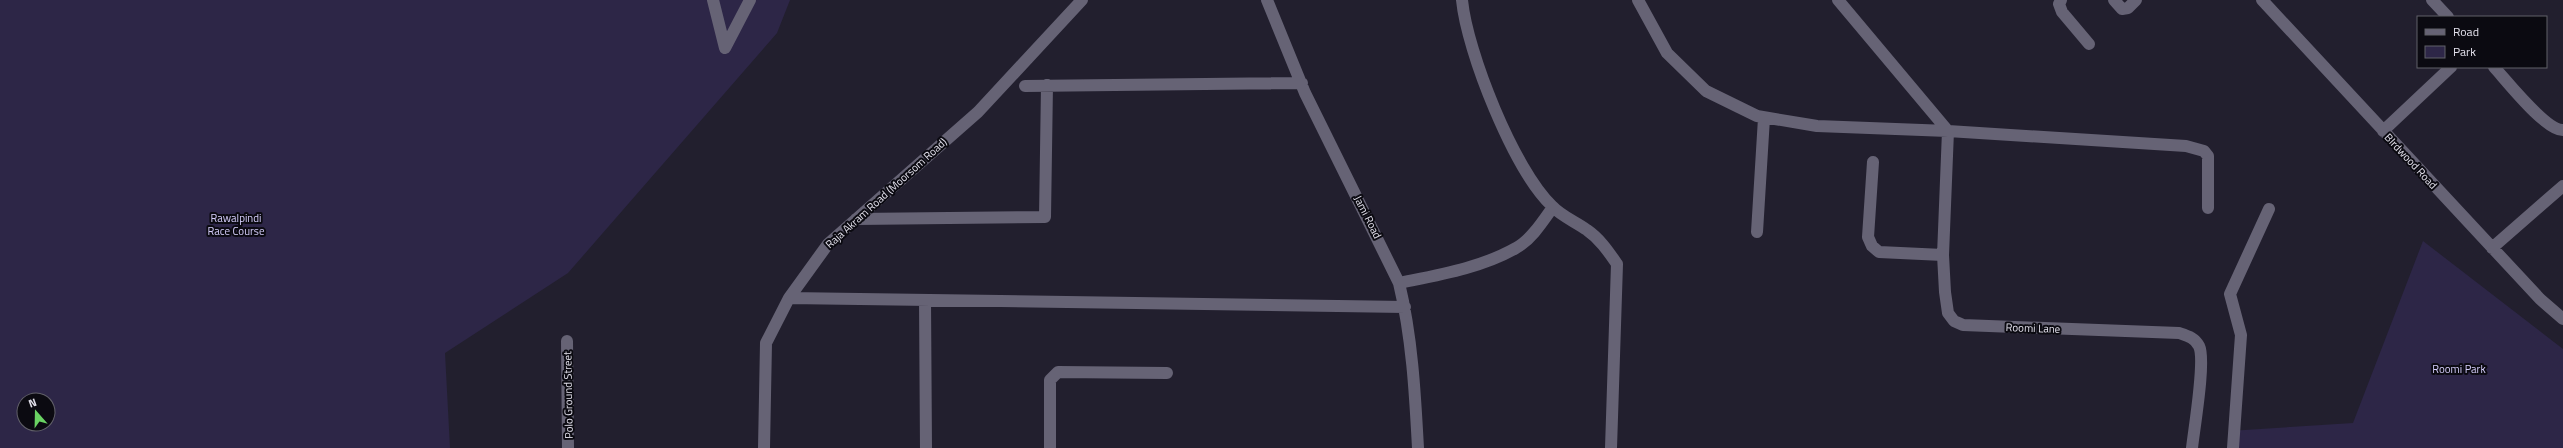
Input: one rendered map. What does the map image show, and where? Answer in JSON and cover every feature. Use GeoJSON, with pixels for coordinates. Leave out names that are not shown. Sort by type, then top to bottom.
{"type":"FeatureCollection","features":[{"type":"Feature","properties":{"kind":"street"},"geometry":{"type":"LineString","coordinates":[[713,0],[725,48],[750,0]]}},
{"type":"Feature","properties":{"kind":"street","name":"Raja Akram Road (Moorsom Road)"},"geometry":{"type":"LineString","coordinates":[[764,448],[766,343],[789,298],[828,244],[978,112],[1082,0]]}},
{"type":"Feature","properties":{"kind":"street","name":"Jami Road"},"geometry":{"type":"LineString","coordinates":[[1267,0],[1302,83],[1399,283],[1405,307],[1414,367],[1418,448]]}},
{"type":"Feature","properties":{"kind":"street"},"geometry":{"type":"LineString","coordinates":[[1462,0],[1464,19],[1486,84],[1518,160],[1538,191],[1553,208],[1589,231],[1606,247],[1617,264],[1611,448]]}},
{"type":"Feature","properties":{"kind":"street"},"geometry":{"type":"LineString","coordinates":[[1638,0],[1667,53],[1706,91],[1757,116],[1817,126],[1948,131],[2186,146],[2204,151],[2208,156],[2208,208]]}},
{"type":"Feature","properties":{"kind":"street"},"geometry":{"type":"LineString","coordinates":[[1838,0],[1948,131]]}},
{"type":"Feature","properties":{"kind":"street"},"geometry":{"type":"LineString","coordinates":[[2061,0],[2059,4],[2062,12],[2089,44]]}},
{"type":"Feature","properties":{"kind":"street"},"geometry":{"type":"LineString","coordinates":[[2114,0],[2122,9],[2128,8],[2136,0]]}},
{"type":"Feature","properties":{"kind":"street","name":"BIrdwood Road"},"geometry":{"type":"LineString","coordinates":[[2262,0],[2492,248],[2563,319]]}},
{"type":"Feature","properties":{"kind":"street"},"geometry":{"type":"LineString","coordinates":[[2432,0],[2447,16]]}},
{"type":"Feature","properties":{"kind":"street"},"geometry":{"type":"LineString","coordinates":[[2383,131],[2450,68]]}},
{"type":"Feature","properties":{"kind":"street"},"geometry":{"type":"LineString","coordinates":[[2495,68],[2542,118],[2559,130],[2563,130]]}},
{"type":"Feature","properties":{"kind":"street"},"geometry":{"type":"LineString","coordinates":[[1025,86],[1302,83]]}},
{"type":"Feature","properties":{"kind":"street"},"geometry":{"type":"LineString","coordinates":[[856,219],[1045,217],[1047,85]]}},
{"type":"Feature","properties":{"kind":"street"},"geometry":{"type":"LineString","coordinates":[[1757,232],[1764,118]]}},
{"type":"Feature","properties":{"kind":"street","name":"Roomi Lane"},"geometry":{"type":"LineString","coordinates":[[1948,131],[1942,255],[1948,314],[1954,321],[1963,325],[2179,333],[2196,340],[2200,348],[2201,363],[2192,448]]}},
{"type":"Feature","properties":{"kind":"street"},"geometry":{"type":"LineString","coordinates":[[1873,162],[1868,237],[1872,246],[1879,252],[1942,255]]}},
{"type":"Feature","properties":{"kind":"street"},"geometry":{"type":"LineString","coordinates":[[2492,248],[2563,186]]}},
{"type":"Feature","properties":{"kind":"street"},"geometry":{"type":"LineString","coordinates":[[1399,283],[1454,271],[1517,248],[1538,228],[1553,208]]}},
{"type":"Feature","properties":{"kind":"street"},"geometry":{"type":"LineString","coordinates":[[2233,448],[2241,335],[2230,294],[2269,209]]}},
{"type":"Feature","properties":{"kind":"street"},"geometry":{"type":"LineString","coordinates":[[789,298],[1405,307]]}},
{"type":"Feature","properties":{"kind":"street"},"geometry":{"type":"LineString","coordinates":[[924,300],[926,448]]}},
{"type":"Feature","properties":{"kind":"street","name":"Polo Ground Street"},"geometry":{"type":"LineString","coordinates":[[567,341],[568,448]]}},
{"type":"Feature","properties":{"kind":"street"},"geometry":{"type":"LineString","coordinates":[[1050,448],[1050,380],[1058,372],[1167,373]]}},
{"type":"Feature","properties":{"kind":"green space","name":"Rawalpindi Race Course"},"geometry":{"type":"Polygon","coordinates":[[[0,0],[790,0],[777,33],[568,273],[445,353],[450,448],[0,448],[0,0]]]}},
{"type":"Feature","properties":{"kind":"green space","name":"Roomi Park"},"geometry":{"type":"Polygon","coordinates":[[[2423,241],[2563,349],[2563,448],[2228,448],[2229,431],[2353,423],[2423,241]]]}}]}
